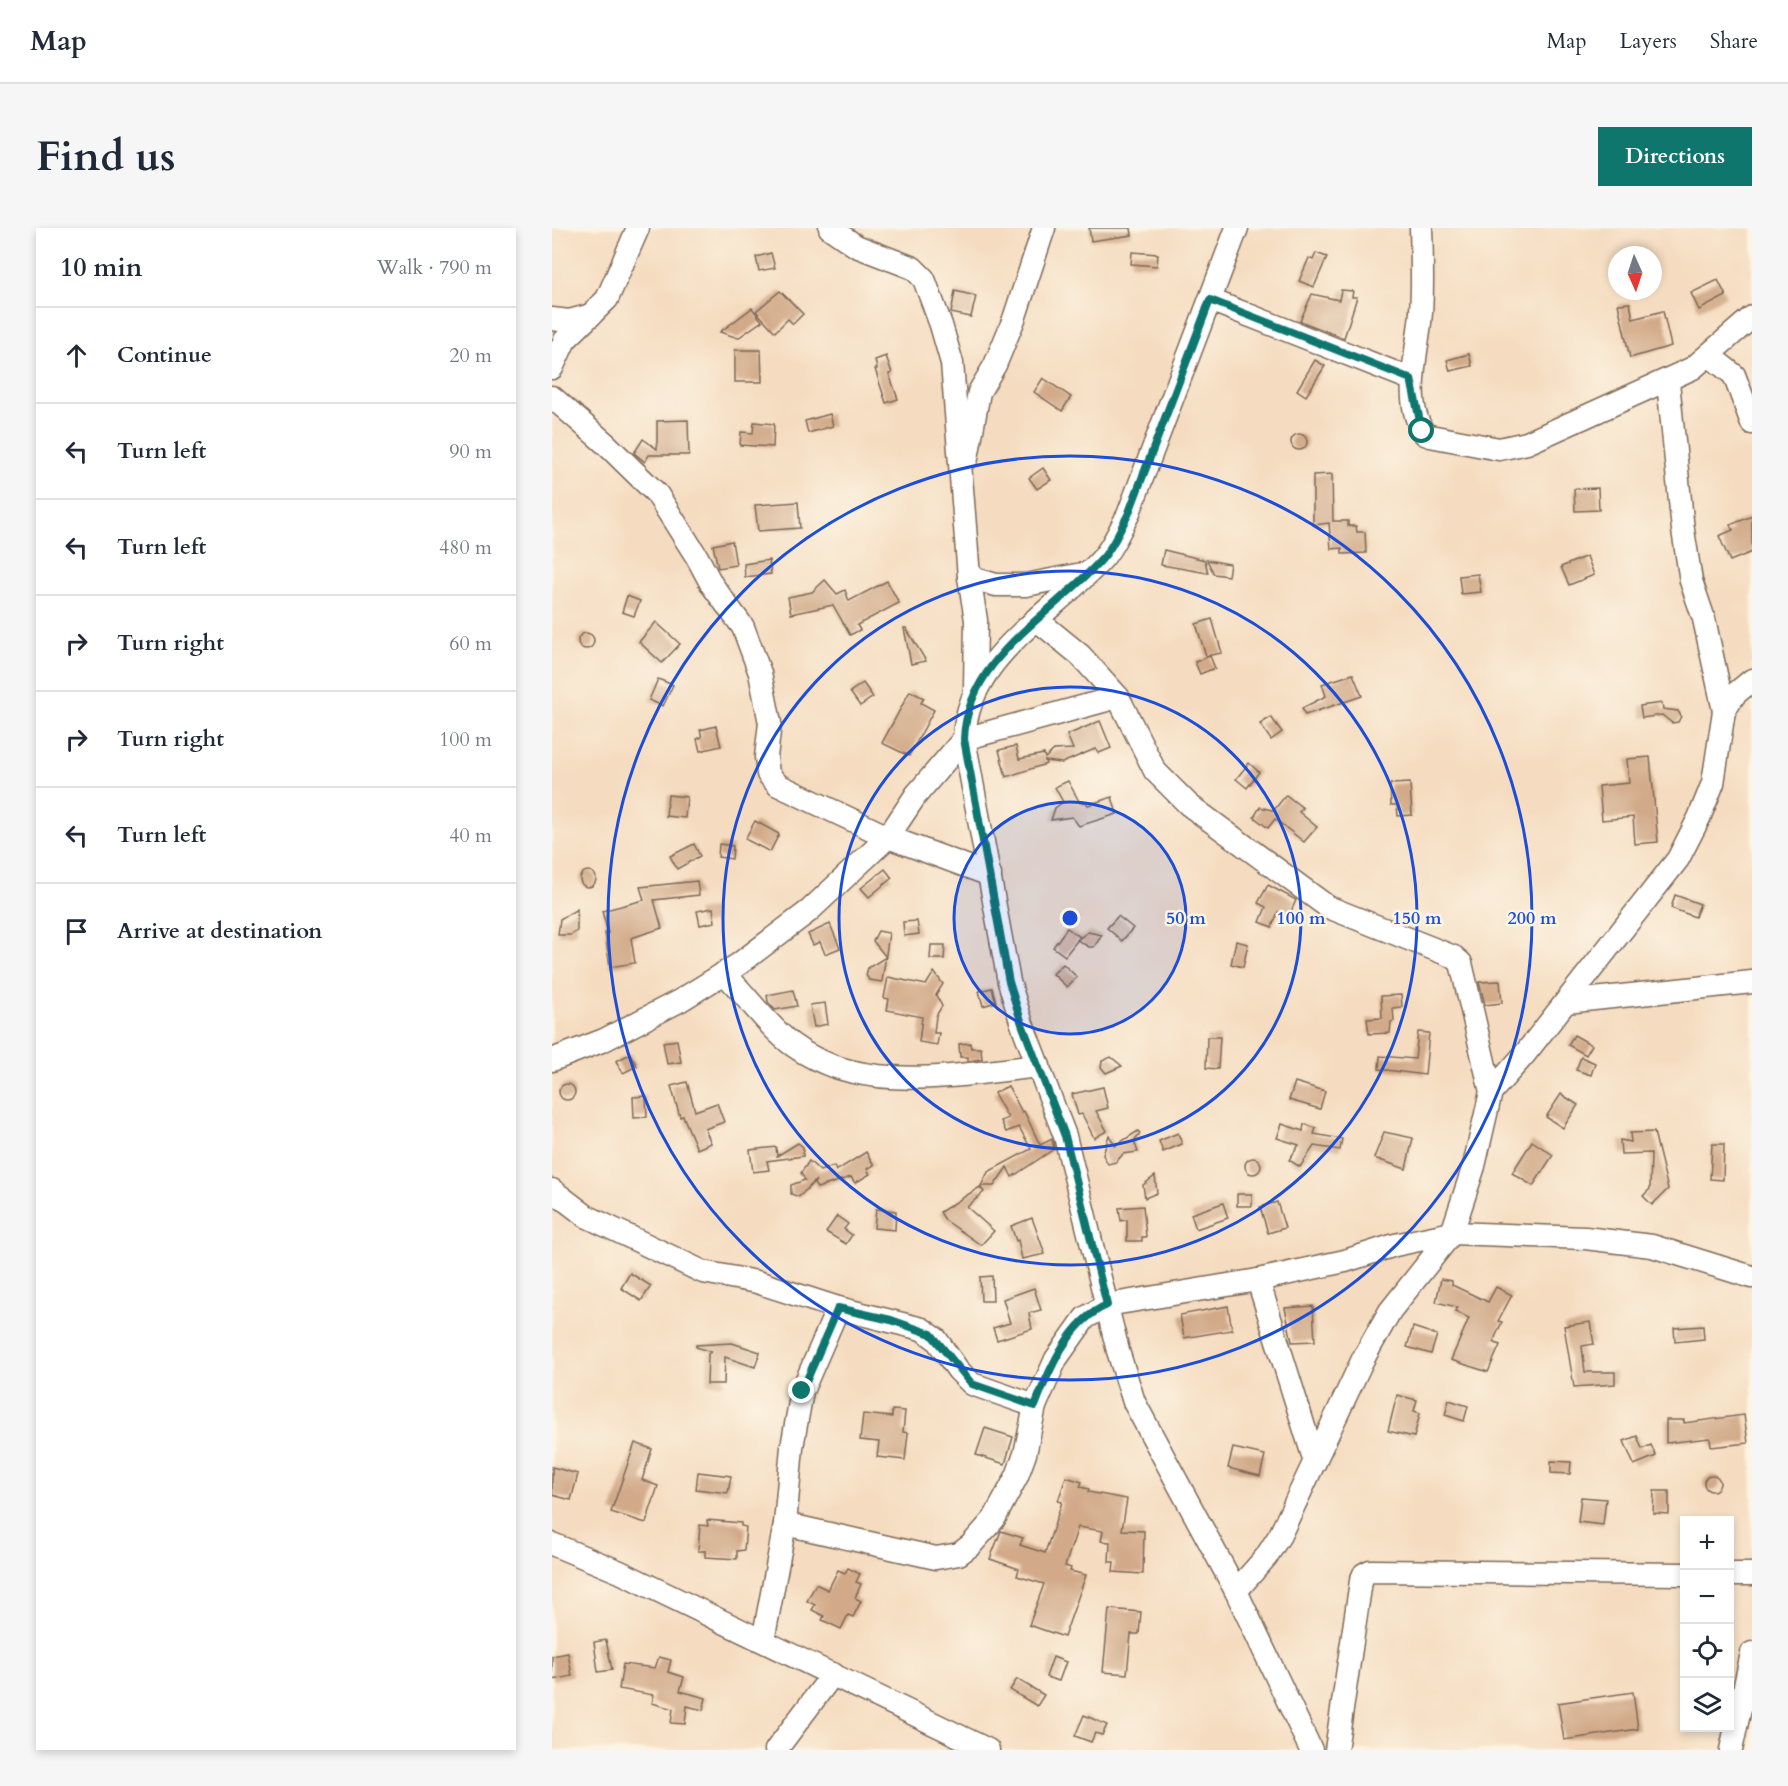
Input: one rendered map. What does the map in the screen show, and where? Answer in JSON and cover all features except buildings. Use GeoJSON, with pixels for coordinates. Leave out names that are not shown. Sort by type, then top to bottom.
{"type":"FeatureCollection","features":[{"type":"Feature","properties":{"kind":"street"},"geometry":{"type":"LineString","coordinates":[[552,368],[565,340],[576,326],[593,315],[607,299],[638,228]]}},
{"type":"Feature","properties":{"kind":"street"},"geometry":{"type":"LineString","coordinates":[[830,228],[856,246],[913,268],[924,279],[941,325],[952,363],[969,577],[976,620],[975,689]]}},
{"type":"Feature","properties":{"kind":"street"},"geometry":{"type":"LineString","coordinates":[[962,492],[979,392],[995,364],[1014,320],[1044,228]]}},
{"type":"Feature","properties":{"kind":"street"},"geometry":{"type":"LineString","coordinates":[[1237,228],[1128,515],[1104,558],[1036,619],[992,665],[975,689],[964,721],[964,739],[1009,982],[1065,1136],[1118,1351],[1134,1402],[1236,1591],[1311,1750]]}},
{"type":"Feature","properties":{"kind":"street"},"geometry":{"type":"LineString","coordinates":[[1421,228],[1421,317],[1411,379],[1419,422],[1425,434],[1499,449],[1527,443],[1668,382],[1710,356],[1752,316]]}},
{"type":"Feature","properties":{"kind":"street"},"geometry":{"type":"LineString","coordinates":[[1210,300],[1411,379]]}},
{"type":"Feature","properties":{"kind":"street"},"geometry":{"type":"LineString","coordinates":[[552,319],[569,321],[593,315]]}},
{"type":"Feature","properties":{"kind":"street"},"geometry":{"type":"LineString","coordinates":[[1710,356],[1734,375],[1752,423]]}},
{"type":"Feature","properties":{"kind":"street"},"geometry":{"type":"LineString","coordinates":[[1491,1092],[1566,1002],[1678,859],[1700,818],[1713,783],[1724,711],[1704,619],[1691,581],[1683,530],[1668,382]]}},
{"type":"Feature","properties":{"kind":"street"},"geometry":{"type":"LineString","coordinates":[[552,397],[657,494],[697,556],[712,585],[743,627],[760,673],[770,723],[766,757],[768,774],[778,785],[798,797],[888,837],[990,875]]}},
{"type":"Feature","properties":{"kind":"street"},"geometry":{"type":"LineString","coordinates":[[969,577],[996,585],[1026,585],[1088,573]]}},
{"type":"Feature","properties":{"kind":"street"},"geometry":{"type":"LineString","coordinates":[[1036,619],[1080,656],[1118,697],[1155,771],[1189,805],[1328,907],[1454,957],[1461,963],[1491,1092],[1474,1166],[1452,1233],[1390,1311],[1362,1359],[1315,1462],[1266,1557],[1236,1591]]}},
{"type":"Feature","properties":{"kind":"street"},"geometry":{"type":"LineString","coordinates":[[1724,711],[1735,694],[1751,682]]}},
{"type":"Feature","properties":{"kind":"street"},"geometry":{"type":"LineString","coordinates":[[552,1060],[604,1040],[681,1000],[724,973],[809,911],[888,837],[916,795],[964,739],[1118,697]]}},
{"type":"Feature","properties":{"kind":"street"},"geometry":{"type":"LineString","coordinates":[[724,973],[792,1045],[830,1065],[897,1079],[1039,1066]]}},
{"type":"Feature","properties":{"kind":"street"},"geometry":{"type":"LineString","coordinates":[[1566,1002],[1752,982]]}},
{"type":"Feature","properties":{"kind":"street"},"geometry":{"type":"LineString","coordinates":[[552,1190],[586,1216],[703,1272],[757,1282],[838,1308],[891,1320],[931,1334],[972,1384],[1035,1406]]}},
{"type":"Feature","properties":{"kind":"street"},"geometry":{"type":"LineString","coordinates":[[785,1524],[936,1558],[959,1554],[982,1533],[1009,1492],[1025,1454],[1035,1406],[1056,1359],[1078,1326],[1095,1309],[1107,1305],[1258,1280],[1346,1261],[1395,1245],[1452,1233],[1585,1238],[1652,1246],[1752,1277]]}},
{"type":"Feature","properties":{"kind":"street"},"geometry":{"type":"LineString","coordinates":[[1258,1280],[1315,1462]]}},
{"type":"Feature","properties":{"kind":"street"},"geometry":{"type":"LineString","coordinates":[[763,1641],[785,1524],[792,1447],[802,1391],[838,1308]]}},
{"type":"Feature","properties":{"kind":"street"},"geometry":{"type":"LineString","coordinates":[[552,1544],[620,1572],[988,1750]]}},
{"type":"Feature","properties":{"kind":"street"},"geometry":{"type":"LineString","coordinates":[[1336,1750],[1361,1581],[1364,1574],[1371,1570],[1680,1574]]}},
{"type":"Feature","properties":{"kind":"street"},"geometry":{"type":"LineString","coordinates":[[1734,1574],[1752,1574]]}},
{"type":"Feature","properties":{"kind":"street"},"geometry":{"type":"LineString","coordinates":[[1731,1750],[1752,1653]]}},
{"type":"Feature","properties":{"kind":"street"},"geometry":{"type":"LineString","coordinates":[[776,1750],[833,1674]]}},
{"type":"Feature","properties":{"kind":"route"},"geometry":{"type":"LineString","coordinates":[[802,1391],[838,1308],[922,1329],[936,1339],[958,1370],[972,1384],[1035,1406],[1056,1359],[1078,1326],[1095,1309],[1107,1305],[1065,1136],[1022,1024],[1009,982],[964,739],[964,721],[975,689],[992,665],[1036,619],[1104,558],[1128,515],[1210,300],[1411,379],[1422,431]]}}]}
